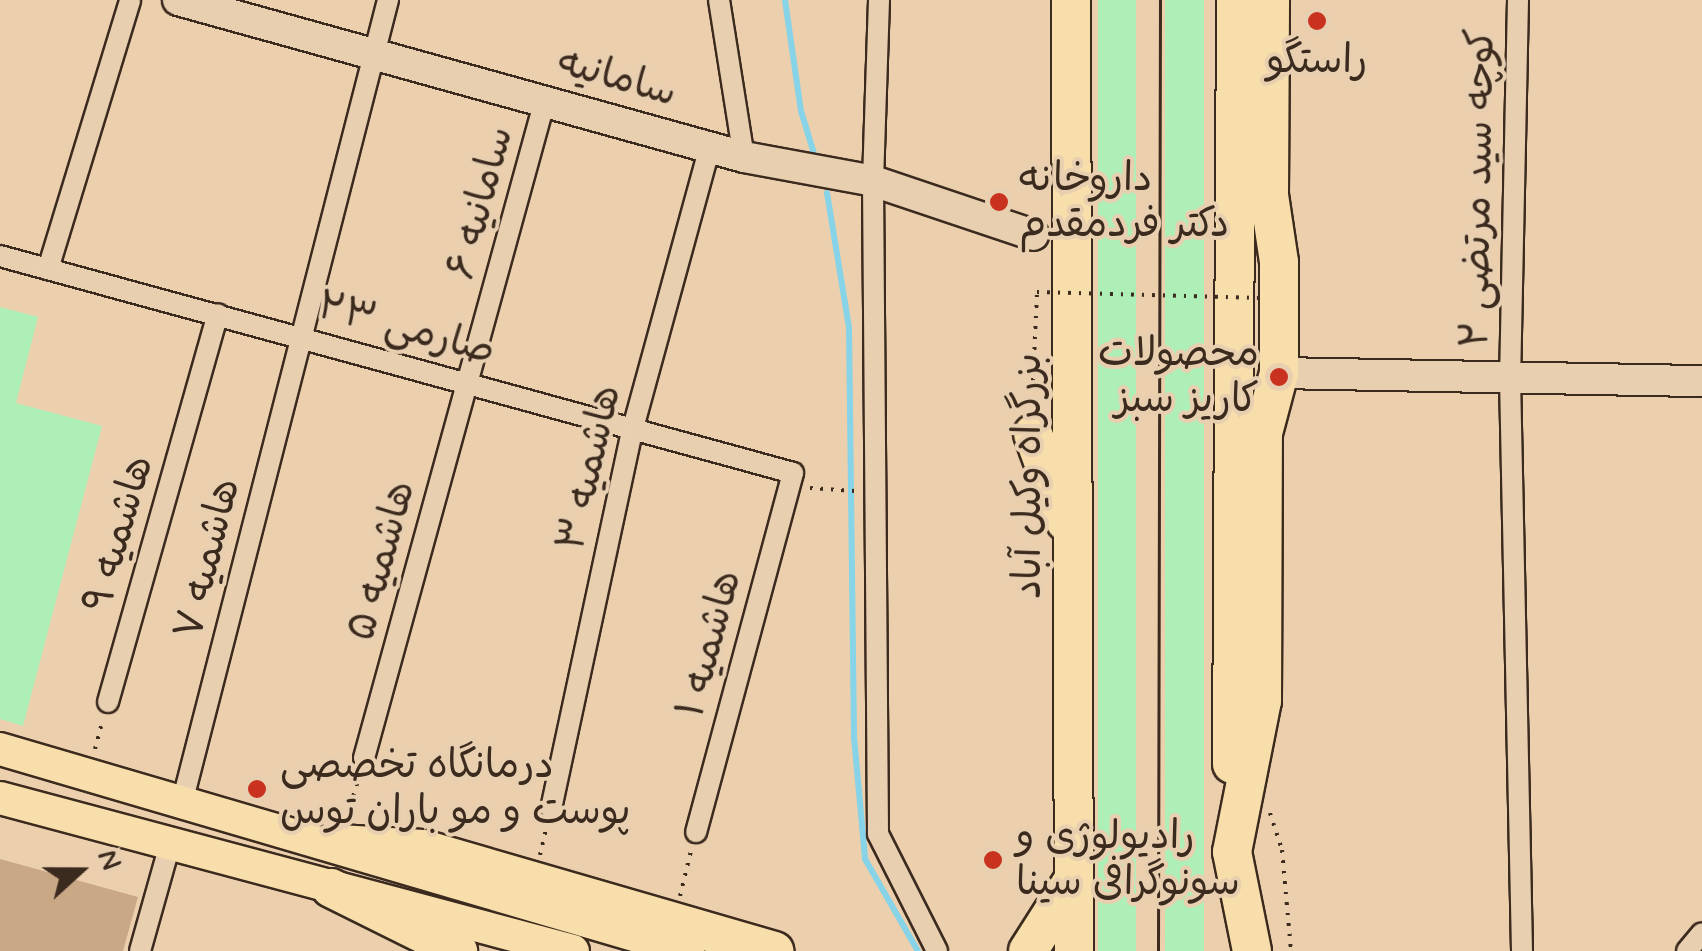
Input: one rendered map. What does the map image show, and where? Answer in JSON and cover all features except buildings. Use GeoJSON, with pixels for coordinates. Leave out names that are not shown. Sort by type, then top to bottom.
{"type":"FeatureCollection","features":[{"type":"Feature","properties":{"kind":"highway"},"geometry":{"type":"LineString","coordinates":[[1231,951],[1236,0]]}},
{"type":"Feature","properties":{"kind":"highway"},"geometry":{"type":"LineString","coordinates":[[1252,951],[1232,852],[1262,701],[1263,433],[1279,374],[1280,262],[1269,195],[1270,0]]}},
{"type":"Feature","properties":{"kind":"highway","name":"بزرگراه وکیل آباد"},"geometry":{"type":"LineString","coordinates":[[1068,9],[1075,548],[1074,951]]}},
{"type":"Feature","properties":{"kind":"highway"},"geometry":{"type":"LineString","coordinates":[[1033,434],[1075,548]]}},
{"type":"Feature","properties":{"kind":"highway"},"geometry":{"type":"LineString","coordinates":[[339,844],[424,849],[534,878],[681,935],[774,951]]}},
{"type":"Feature","properties":{"kind":"highway"},"geometry":{"type":"LineString","coordinates":[[1028,951],[1074,879]]}},
{"type":"Feature","properties":{"kind":"highway"},"geometry":{"type":"LineString","coordinates":[[331,888],[458,951]]}},
{"type":"Feature","properties":{"kind":"main road"},"geometry":{"type":"LineString","coordinates":[[0,749],[681,935]]}},
{"type":"Feature","properties":{"kind":"main road"},"geometry":{"type":"LineString","coordinates":[[0,798],[573,951]]}},
{"type":"Feature","properties":{"kind":"street"},"geometry":{"type":"LineString","coordinates":[[48,270],[130,0]]}},
{"type":"Feature","properties":{"kind":"street","name":"سامانیه"},"geometry":{"type":"LineString","coordinates":[[178,0],[374,51],[744,157],[873,180],[1033,234]]}},
{"type":"Feature","properties":{"kind":"street","name":"هاشمیه ۷"},"geometry":{"type":"LineString","coordinates":[[183,799],[388,0]]}},
{"type":"Feature","properties":{"kind":"street"},"geometry":{"type":"LineString","coordinates":[[720,0],[744,157]]}},
{"type":"Feature","properties":{"kind":"street"},"geometry":{"type":"LineString","coordinates":[[879,0],[873,180],[878,834],[938,951]]}},
{"type":"Feature","properties":{"kind":"street","name":"کوچه سید مرتضی ۲"},"geometry":{"type":"LineString","coordinates":[[1518,0],[1510,378],[1522,951]]}},
{"type":"Feature","properties":{"kind":"street","name":"سامانیه ۶"},"geometry":{"type":"LineString","coordinates":[[467,382],[546,100]]}},
{"type":"Feature","properties":{"kind":"street","name":"هاشمیه ۳"},"geometry":{"type":"LineString","coordinates":[[551,809],[633,428],[710,146]]}},
{"type":"Feature","properties":{"kind":"street","name":"صارمی ۲۳"},"geometry":{"type":"LineString","coordinates":[[0,256],[633,428],[791,480]]}},
{"type":"Feature","properties":{"kind":"street","name":"هاشمیه ۹"},"geometry":{"type":"LineString","coordinates":[[108,702],[218,314]]}},
{"type":"Feature","properties":{"kind":"street"},"geometry":{"type":"LineString","coordinates":[[1279,374],[1702,381]]}},
{"type":"Feature","properties":{"kind":"street","name":"هاشمیه ۵"},"geometry":{"type":"LineString","coordinates":[[364,758],[467,382]]}},
{"type":"Feature","properties":{"kind":"street","name":"هاشمیه ۱"},"geometry":{"type":"LineString","coordinates":[[696,832],[791,480]]}},
{"type":"Feature","properties":{"kind":"street"},"geometry":{"type":"LineString","coordinates":[[140,951],[170,844]]}},
{"type":"Feature","properties":{"kind":"path"},"geometry":{"type":"LineString","coordinates":[[1034,381],[1037,292],[1262,298]]}},
{"type":"Feature","properties":{"kind":"path"},"geometry":{"type":"LineString","coordinates":[[791,480],[875,492]]}},
{"type":"Feature","properties":{"kind":"path"},"geometry":{"type":"LineString","coordinates":[[88,773],[108,702]]}},
{"type":"Feature","properties":{"kind":"path"},"geometry":{"type":"LineString","coordinates":[[339,844],[364,758]]}},
{"type":"Feature","properties":{"kind":"path"},"geometry":{"type":"LineString","coordinates":[[534,878],[551,809]]}},
{"type":"Feature","properties":{"kind":"path"},"geometry":{"type":"LineString","coordinates":[[681,935],[696,832]]}},
{"type":"Feature","properties":{"kind":"green space"},"geometry":{"type":"Polygon","coordinates":[[[1098,0],[1136,0],[1136,951],[1098,951],[1098,0]]]}},
{"type":"Feature","properties":{"kind":"green space"},"geometry":{"type":"Polygon","coordinates":[[[1165,0],[1204,0],[1204,951],[1165,951],[1165,0]]]}},
{"type":"Feature","properties":{"kind":"green space"},"geometry":{"type":"Polygon","coordinates":[[[0,307],[38,317],[16,403],[102,426],[23,726],[0,719],[0,307]]]}},
{"type":"Feature","properties":{"kind":"waterway"},"geometry":{"type":"LineString","coordinates":[[785,0],[801,111],[816,160]]}},
{"type":"Feature","properties":{"kind":"waterway"},"geometry":{"type":"LineString","coordinates":[[827,193],[849,327],[854,737],[865,859],[918,951]]}},
{"type":"Feature","properties":{"kind":"tram line"},"geometry":{"type":"LineString","coordinates":[[1158,951],[1160,0]]}},
{"type":"Feature","properties":{"kind":"place","name":"راستگو"},"geometry":{"type":"Point","coordinates":[1317,21]}},
{"type":"Feature","properties":{"kind":"place","name":"داروخانه دكتر فردمقدم"},"geometry":{"type":"Point","coordinates":[999,202]}},
{"type":"Feature","properties":{"kind":"place","name":"محصولات کاریز سبز"},"geometry":{"type":"Point","coordinates":[1279,377]}},
{"type":"Feature","properties":{"kind":"place","name":"درمانگاه تخصصی پوست و مو باران توس"},"geometry":{"type":"Point","coordinates":[257,789]}},
{"type":"Feature","properties":{"kind":"place","name":"رادیولوژی و سونوگرافی سینا"},"geometry":{"type":"Point","coordinates":[993,860]}}]}
